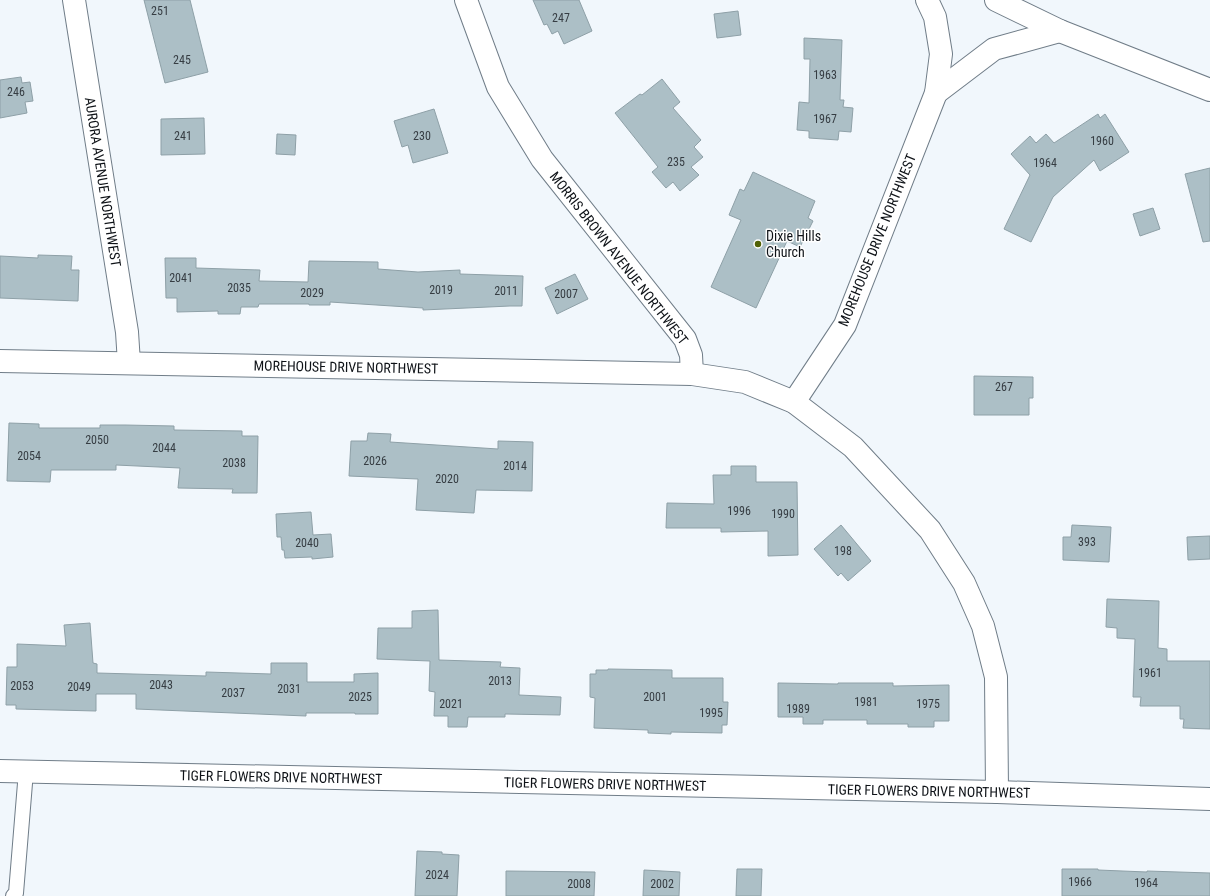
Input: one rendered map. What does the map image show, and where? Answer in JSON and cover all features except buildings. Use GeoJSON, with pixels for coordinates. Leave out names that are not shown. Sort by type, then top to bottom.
{"type":"FeatureCollection","features":[{"type":"Feature","properties":{"kind":"street","name":"AURORA AVENUE NORTHWEST"},"geometry":{"type":"LineString","coordinates":[[74,0],[127,332],[128,363]]}},
{"type":"Feature","properties":{"kind":"street","name":"MORRIS BROWN AVENUE NORTHWEST"},"geometry":{"type":"LineString","coordinates":[[466,0],[498,87],[542,159],[685,339],[692,355],[692,374]]}},
{"type":"Feature","properties":{"kind":"street","name":"MOREHOUSE DRIVE NORTHWEST"},"geometry":{"type":"LineString","coordinates":[[794,402],[845,325],[936,93],[941,54],[935,17],[927,0]]}},
{"type":"Feature","properties":{"kind":"street"},"geometry":{"type":"LineString","coordinates":[[996,0],[1060,31],[1210,90]]}},
{"type":"Feature","properties":{"kind":"street"},"geometry":{"type":"LineString","coordinates":[[936,93],[994,49],[1060,31]]}},
{"type":"Feature","properties":{"kind":"street","name":"MOREHOUSE DRIVE NORTHWEST"},"geometry":{"type":"LineString","coordinates":[[0,361],[692,374]]}},
{"type":"Feature","properties":{"kind":"street"},"geometry":{"type":"LineString","coordinates":[[692,374],[745,382],[794,402],[853,447],[930,530],[964,583],[983,626],[996,677],[997,792]]}},
{"type":"Feature","properties":{"kind":"street","name":"TIGER FLOWERS DRIVE NORTHWEST"},"geometry":{"type":"LineString","coordinates":[[0,771],[997,792],[1210,799]]}},
{"type":"Feature","properties":{"kind":"lane"},"geometry":{"type":"LineString","coordinates":[[13,896],[16,892],[26,771]]}},
{"type":"Feature","properties":{"kind":"place","name":"Dixie Hills Church"},"geometry":{"type":"Point","coordinates":[758,244]}}]}
